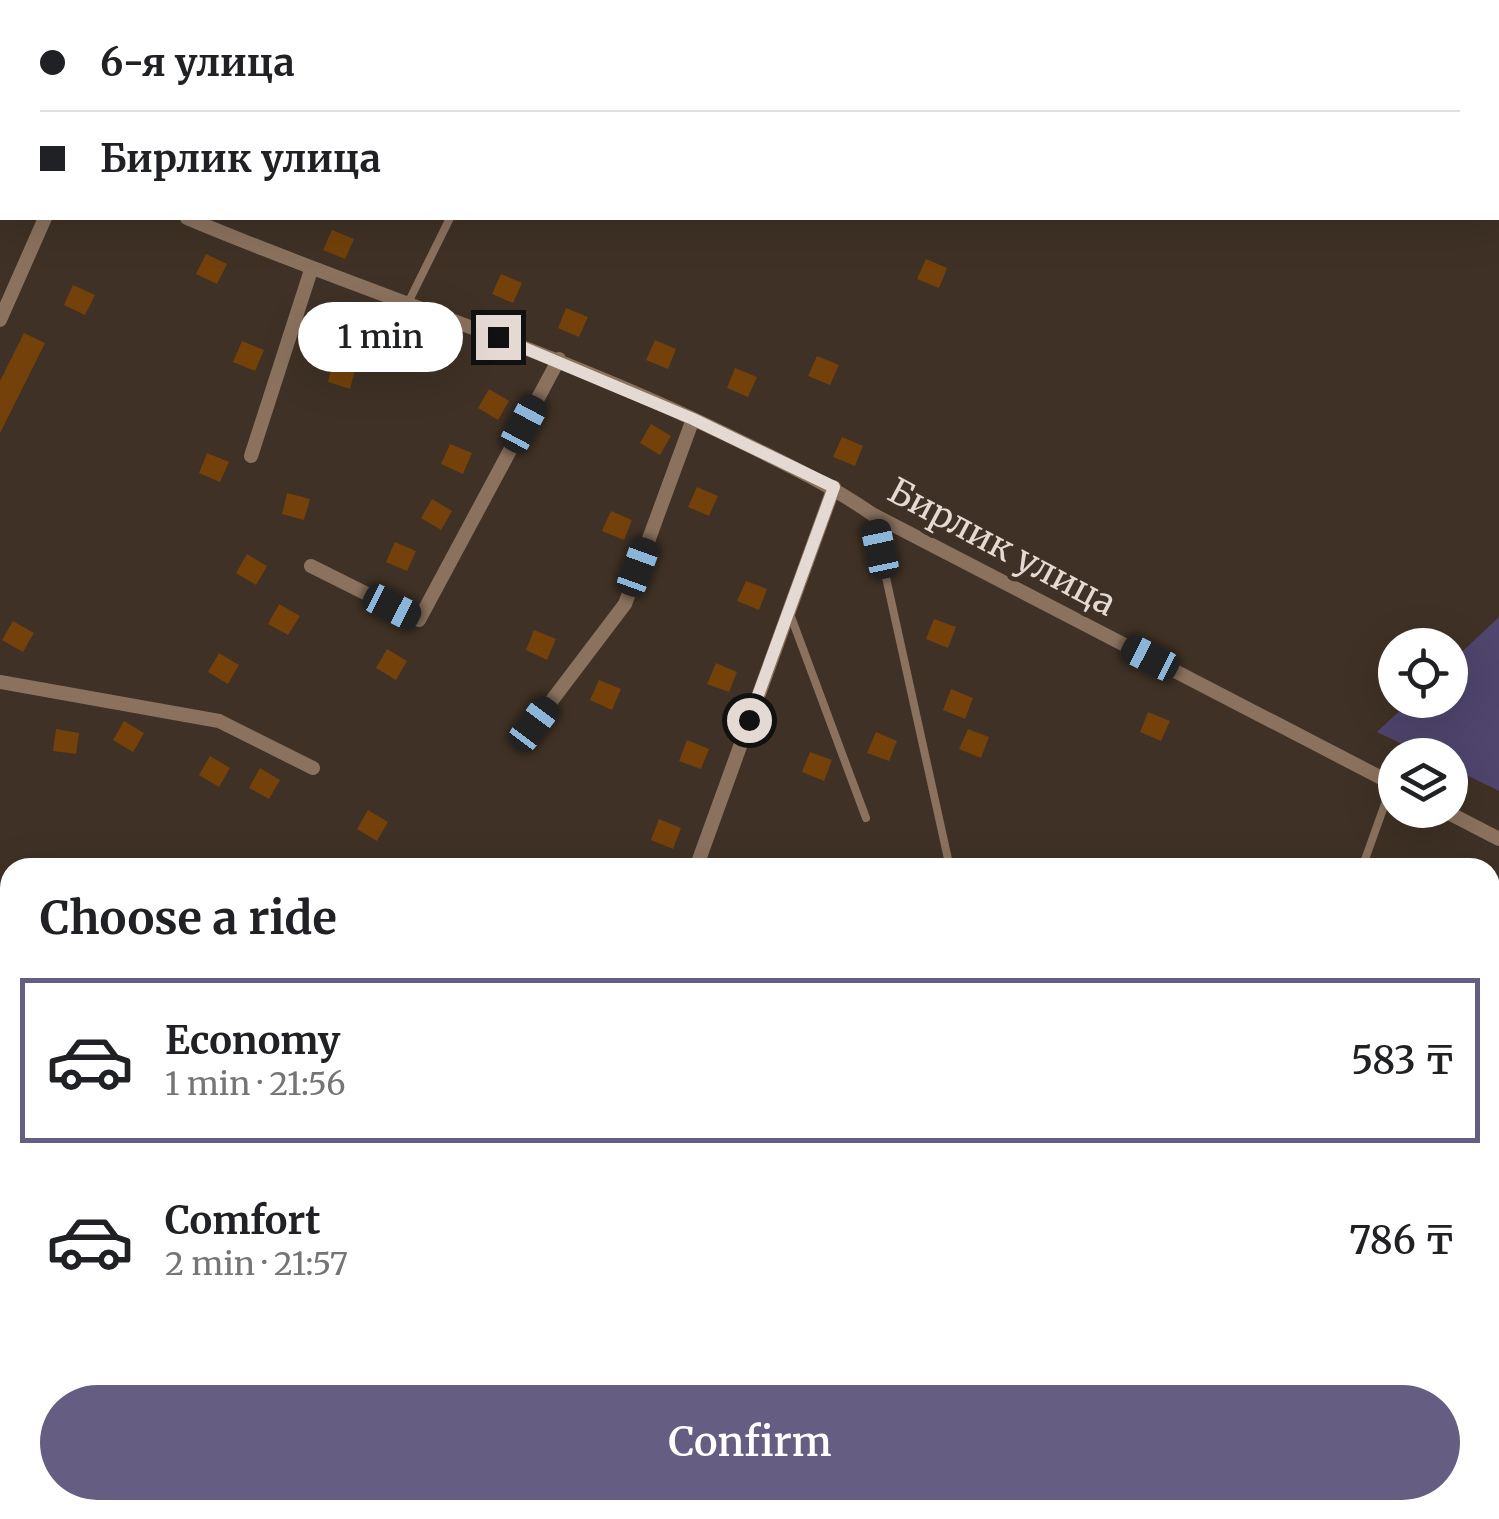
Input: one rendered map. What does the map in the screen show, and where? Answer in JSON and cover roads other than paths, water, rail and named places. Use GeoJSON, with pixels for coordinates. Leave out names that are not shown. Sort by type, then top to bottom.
{"type":"FeatureCollection","features":[{"type":"Feature","properties":{"kind":"street"},"geometry":{"type":"LineString","coordinates":[[0,320],[43,220]]}},
{"type":"Feature","properties":{"kind":"street","name":"Бирлик улица"},"geometry":{"type":"LineString","coordinates":[[192,220],[311,270],[559,360],[693,419],[834,487],[872,514],[1378,776]]}},
{"type":"Feature","properties":{"kind":"street"},"geometry":{"type":"LineString","coordinates":[[251,456],[311,270]]}},
{"type":"Feature","properties":{"kind":"street"},"geometry":{"type":"LineString","coordinates":[[310,566],[419,620],[559,360]]}},
{"type":"Feature","properties":{"kind":"street"},"geometry":{"type":"LineString","coordinates":[[534,724],[624,604],[693,419]]}},
{"type":"Feature","properties":{"kind":"street"},"geometry":{"type":"LineString","coordinates":[[700,858],[834,487]]}},
{"type":"Feature","properties":{"kind":"street"},"geometry":{"type":"LineString","coordinates":[[0,682],[219,721],[313,768]]}},
{"type":"Feature","properties":{"kind":"street"},"geometry":{"type":"LineString","coordinates":[[1468,823],[1499,839]]}},
{"type":"Feature","properties":{"kind":"lane"},"geometry":{"type":"LineString","coordinates":[[408,303],[449,220]]}},
{"type":"Feature","properties":{"kind":"lane"},"geometry":{"type":"LineString","coordinates":[[872,514],[948,858]]}},
{"type":"Feature","properties":{"kind":"lane"},"geometry":{"type":"LineString","coordinates":[[789,610],[866,818]]}},
{"type":"Feature","properties":{"kind":"lane"},"geometry":{"type":"LineString","coordinates":[[1366,858],[1378,826]]}}]}
